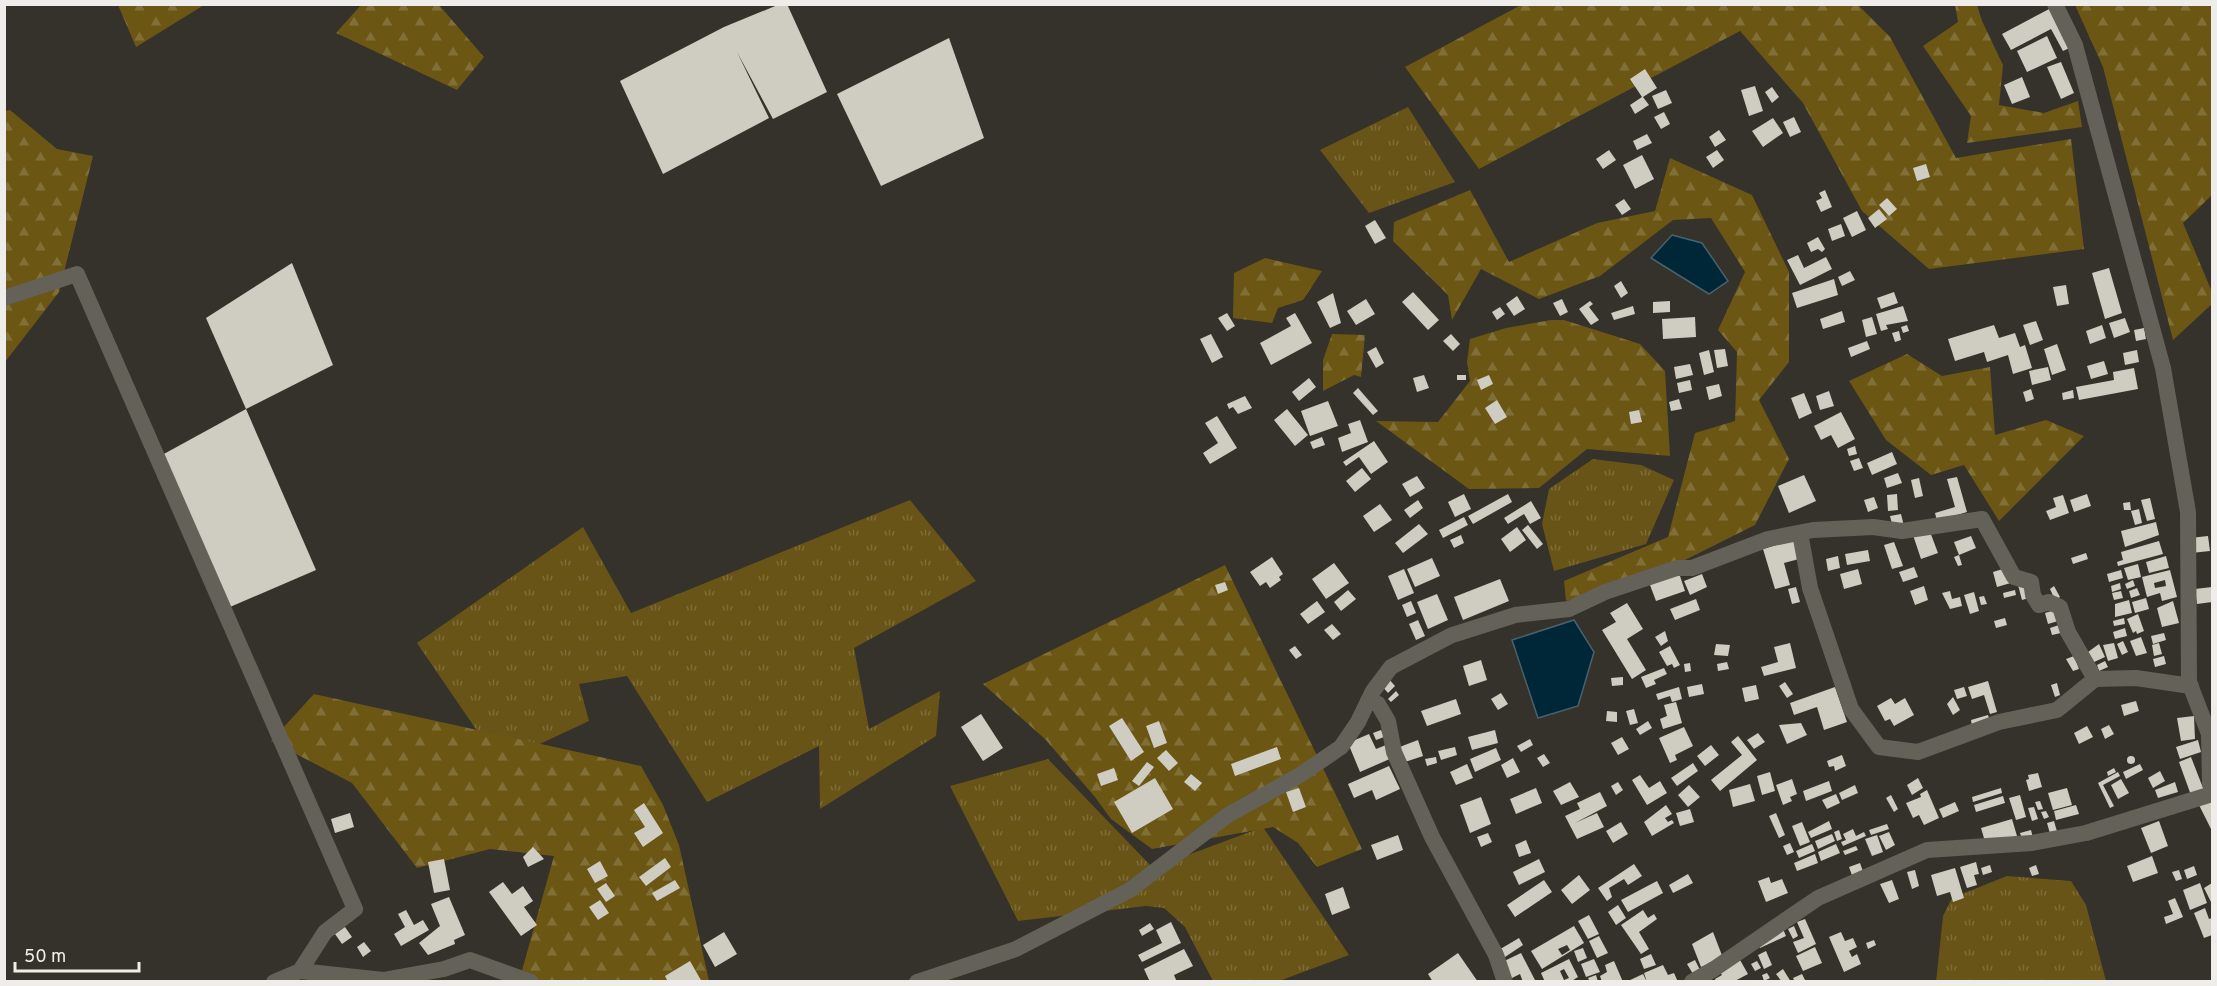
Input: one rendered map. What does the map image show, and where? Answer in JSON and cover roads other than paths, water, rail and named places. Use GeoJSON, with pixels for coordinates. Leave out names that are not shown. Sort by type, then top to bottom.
{"type":"FeatureCollection","features":[{"type":"Feature","properties":{"kind":"street"},"geometry":{"type":"LineString","coordinates":[[1692,981],[1714,969],[1818,898],[1927,850],[2011,845],[2075,835],[2212,793],[2209,734],[2191,686],[2188,512],[2163,369],[2075,45],[2055,4]]}},
{"type":"Feature","properties":{"kind":"street"},"geometry":{"type":"LineString","coordinates":[[4,298],[77,274],[97,318],[355,909],[325,932],[300,971]]}},
{"type":"Feature","properties":{"kind":"street"},"geometry":{"type":"LineString","coordinates":[[917,981],[1016,949],[1130,890],[1228,815],[1300,775],[1341,747],[1359,722],[1368,701],[1391,667],[1452,635],[1515,615],[1569,609],[1605,592],[1677,568],[1692,568],[1768,539],[1800,533],[1873,527],[1902,531],[1982,519],[2014,577],[2031,582],[2039,604],[2049,602],[2060,607],[2068,632],[2095,679]]}},
{"type":"Feature","properties":{"kind":"street"},"geometry":{"type":"LineString","coordinates":[[1800,533],[1810,588],[1851,709],[1879,747],[1918,752],[1999,722],[2057,710],[2095,679],[2136,678],[2191,686]]}},
{"type":"Feature","properties":{"kind":"street"},"geometry":{"type":"LineString","coordinates":[[1368,701],[1378,704],[1388,721],[1394,752],[1438,847],[1496,955],[1504,981]]}},
{"type":"Feature","properties":{"kind":"street"},"geometry":{"type":"LineString","coordinates":[[274,981],[300,971],[383,980],[444,969],[470,960],[531,981]]}},
{"type":"Feature","properties":{"kind":"water"},"geometry":{"type":"Polygon","coordinates":[[[1672,235],[1702,243],[1728,281],[1709,294],[1651,258],[1672,235]]]}},
{"type":"Feature","properties":{"kind":"water"},"geometry":{"type":"Polygon","coordinates":[[[1574,620],[1594,652],[1578,706],[1538,718],[1512,640],[1574,620]]]}}]}
